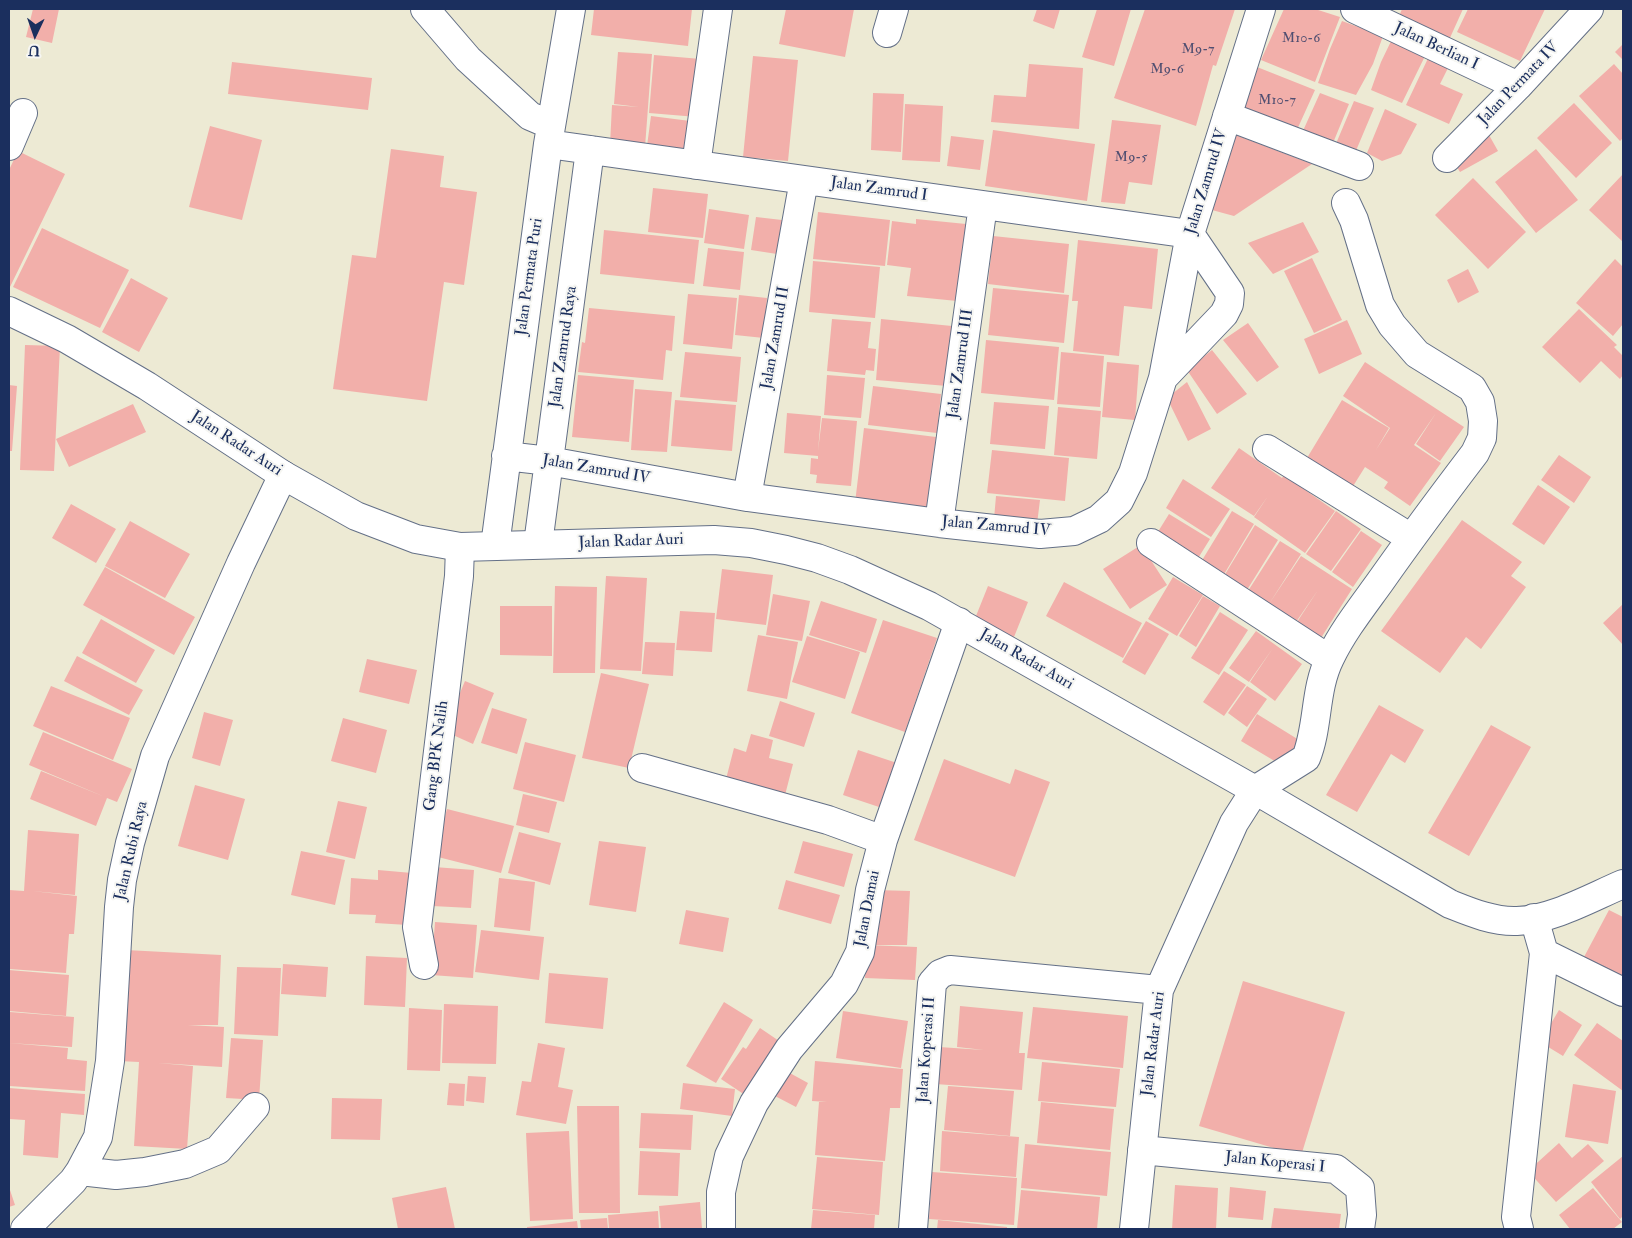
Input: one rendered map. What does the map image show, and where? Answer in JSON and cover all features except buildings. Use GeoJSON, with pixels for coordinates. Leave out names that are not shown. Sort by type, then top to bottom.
{"type":"FeatureCollection","features":[{"type":"Feature","properties":{"kind":"street","name":"Jalan Zamrud I"},"geometry":{"type":"LineString","coordinates":[[425,9],[475,66],[530,116],[564,141],[696,166],[1190,234]]}},
{"type":"Feature","properties":{"kind":"street","name":"Jalan Permata Puri"},"geometry":{"type":"LineString","coordinates":[[495,546],[506,456],[564,141],[571,9]]}},
{"type":"Feature","properties":{"kind":"street"},"geometry":{"type":"LineString","coordinates":[[696,166],[718,9]]}},
{"type":"Feature","properties":{"kind":"street","name":"Jalan Zamrud IV"},"geometry":{"type":"LineString","coordinates":[[506,456],[549,461],[747,497],[939,523],[1040,534],[1074,532],[1099,519],[1118,501],[1132,473],[1163,378],[1190,234],[1261,9]]}},
{"type":"Feature","properties":{"kind":"street","name":"Jalan Berlian I"},"geometry":{"type":"LineString","coordinates":[[1355,9],[1518,86]]}},
{"type":"Feature","properties":{"kind":"street","name":"Jalan Permata IV"},"geometry":{"type":"LineString","coordinates":[[1447,158],[1518,86],[1589,9]]}},
{"type":"Feature","properties":{"kind":"street"},"geometry":{"type":"LineString","coordinates":[[9,146],[23,113]]}},
{"type":"Feature","properties":{"kind":"street"},"geometry":{"type":"LineString","coordinates":[[1227,116],[1359,166]]}},
{"type":"Feature","properties":{"kind":"street","name":"Jalan Zamrud Raya"},"geometry":{"type":"LineString","coordinates":[[538,544],[549,461],[564,141]]}},
{"type":"Feature","properties":{"kind":"street","name":"Jalan Zamrud II"},"geometry":{"type":"LineString","coordinates":[[747,497],[804,180]]}},
{"type":"Feature","properties":{"kind":"street"},"geometry":{"type":"LineString","coordinates":[[1256,790],[1306,758],[1312,743],[1315,730],[1315,713],[1322,680],[1329,659],[1348,626],[1475,452],[1482,438],[1483,421],[1480,402],[1472,388],[1417,354],[1404,342],[1380,305],[1354,220],[1346,203]]}},
{"type":"Feature","properties":{"kind":"street","name":"Jalan Zamrud III"},"geometry":{"type":"LineString","coordinates":[[939,523],[982,205]]}},
{"type":"Feature","properties":{"kind":"street"},"geometry":{"type":"LineString","coordinates":[[1163,378],[1224,314],[1229,304],[1230,293],[1190,234]]}},
{"type":"Feature","properties":{"kind":"street","name":"Jalan Radar Auri"},"geometry":{"type":"LineString","coordinates":[[9,310],[67,339],[146,386],[284,476],[356,516],[379,526],[416,539],[460,547],[714,540],[751,543],[817,558],[850,570],[929,606],[959,622],[1256,790],[1450,904],[1497,919],[1516,921],[1548,915],[1623,884]]}},
{"type":"Feature","properties":{"kind":"street"},"geometry":{"type":"LineString","coordinates":[[1267,450],[1411,538]]}},
{"type":"Feature","properties":{"kind":"street","name":"Jalan Rubi Raya"},"geometry":{"type":"LineString","coordinates":[[25,1229],[80,1171],[98,1137],[110,1061],[119,907],[122,880],[130,843],[155,756],[241,563],[284,476]]}},
{"type":"Feature","properties":{"kind":"street"},"geometry":{"type":"LineString","coordinates":[[1151,543],[1329,659]]}},
{"type":"Feature","properties":{"kind":"street","name":"Gang BPK Nalih"},"geometry":{"type":"LineString","coordinates":[[424,965],[417,927],[459,576],[460,547]]}},
{"type":"Feature","properties":{"kind":"street","name":"Jalan Damai"},"geometry":{"type":"LineString","coordinates":[[721,1229],[721,1192],[729,1156],[754,1103],[789,1048],[844,984],[860,952],[870,890],[883,840],[959,622]]}},
{"type":"Feature","properties":{"kind":"street"},"geometry":{"type":"LineString","coordinates":[[642,768],[828,820],[883,840]]}},
{"type":"Feature","properties":{"kind":"street","name":"Jalan Radar Auri"},"geometry":{"type":"LineString","coordinates":[[1134,1229],[1159,990],[1234,823],[1256,790]]}},
{"type":"Feature","properties":{"kind":"street"},"geometry":{"type":"LineString","coordinates":[[1519,1229],[1516,1217],[1544,953],[1534,918]]}},
{"type":"Feature","properties":{"kind":"street"},"geometry":{"type":"LineString","coordinates":[[1544,953],[1623,992]]}},
{"type":"Feature","properties":{"kind":"street","name":"Jalan Koperasi II"},"geometry":{"type":"LineString","coordinates":[[913,1229],[932,983],[940,974],[950,970],[1159,990]]}},
{"type":"Feature","properties":{"kind":"street"},"geometry":{"type":"LineString","coordinates":[[80,1171],[116,1175],[145,1172],[185,1164],[218,1150],[255,1107]]}},
{"type":"Feature","properties":{"kind":"street","name":"Jalan Koperasi I"},"geometry":{"type":"LineString","coordinates":[[1142,1150],[1336,1169],[1360,1188],[1362,1215],[1360,1229]]}}]}
